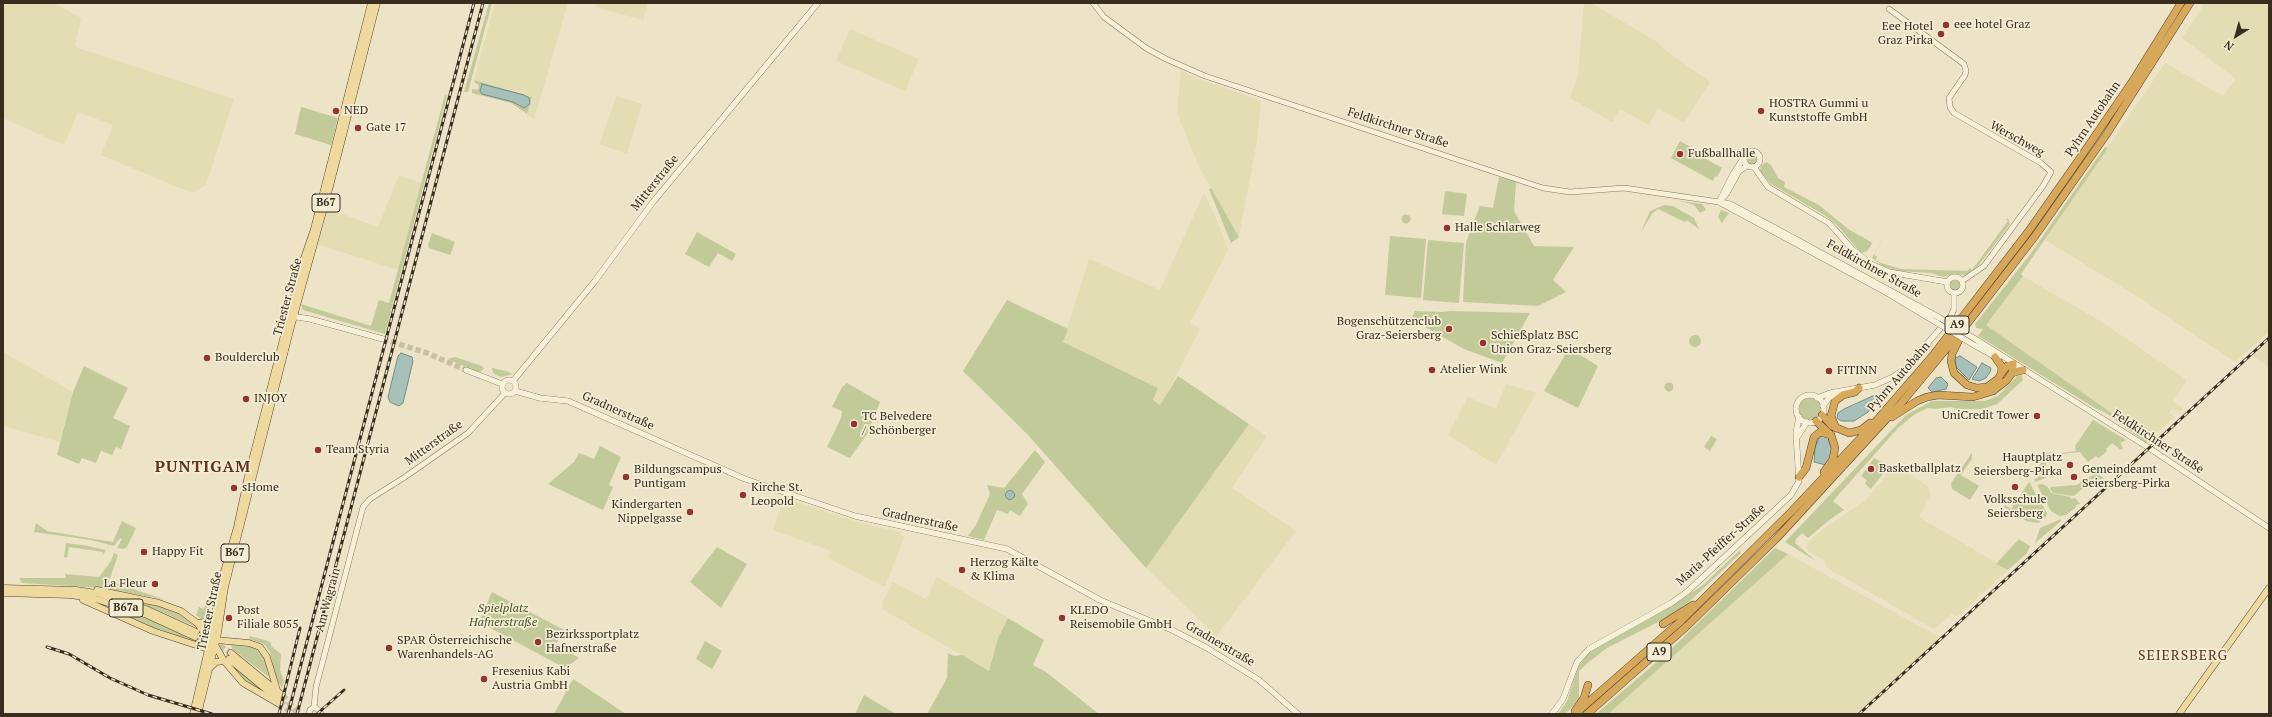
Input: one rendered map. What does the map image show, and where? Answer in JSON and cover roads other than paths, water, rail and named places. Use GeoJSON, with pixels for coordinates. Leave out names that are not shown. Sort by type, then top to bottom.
{"type":"FeatureCollection","features":[{"type":"Feature","properties":{"kind":"highway"},"geometry":{"type":"LineString","coordinates":[[2160,37],[2175,3]]}},
{"type":"Feature","properties":{"kind":"highway","name":"Pyhrn Autobahn"},"geometry":{"type":"LineString","coordinates":[[1574,714],[1670,631],[1702,600],[1811,490],[1882,414],[1934,354],[2028,232],[2100,131],[2181,3]]}},
{"type":"Feature","properties":{"kind":"highway","name":"Pyhrn Autobahn"},"geometry":{"type":"LineString","coordinates":[[1588,714],[1687,626],[1733,582],[1811,503],[1884,423],[1967,324],[2035,236],[2099,146],[2190,3]]}},
{"type":"Feature","properties":{"kind":"highway"},"geometry":{"type":"LineString","coordinates":[[1967,324],[1965,332],[1952,354],[1954,374],[1961,382],[1977,388],[1991,385],[2007,366],[2013,364],[2012,373]]}},
{"type":"Feature","properties":{"kind":"highway"},"geometry":{"type":"LineString","coordinates":[[1995,357],[2002,367],[2001,374]]}},
{"type":"Feature","properties":{"kind":"highway"},"geometry":{"type":"LineString","coordinates":[[1884,423],[1917,401],[1927,397],[1938,395],[1973,397],[1988,394],[1999,388],[2012,373],[2023,370]]}},
{"type":"Feature","properties":{"kind":"highway"},"geometry":{"type":"LineString","coordinates":[[1836,429],[1831,416],[1835,401],[1842,395],[1855,392],[1859,388]]}},
{"type":"Feature","properties":{"kind":"highway"},"geometry":{"type":"LineString","coordinates":[[1822,415],[1827,422],[1836,429],[1849,433],[1861,430],[1882,414]]}},
{"type":"Feature","properties":{"kind":"highway"},"geometry":{"type":"LineString","coordinates":[[1811,490],[1835,454],[1835,444],[1831,435],[1816,421]]}},
{"type":"Feature","properties":{"kind":"highway"},"geometry":{"type":"LineString","coordinates":[[1799,477],[1806,468],[1814,437],[1822,432],[1831,435]]}},
{"type":"Feature","properties":{"kind":"highway"},"geometry":{"type":"LineString","coordinates":[[1663,624],[1702,600]]}},
{"type":"Feature","properties":{"kind":"highway"},"geometry":{"type":"LineString","coordinates":[[1574,714],[1588,685]]}},
{"type":"Feature","properties":{"kind":"main road","name":"Triester Straße"},"geometry":{"type":"LineString","coordinates":[[193,714],[212,644],[292,316],[371,3]]}},
{"type":"Feature","properties":{"kind":"main road","name":"Triester Straße"},"geometry":{"type":"LineString","coordinates":[[198,714],[212,656],[214,609],[292,316],[329,190],[377,3]]}},
{"type":"Feature","properties":{"kind":"main road","name":"Mitterstraße"},"geometry":{"type":"LineString","coordinates":[[513,380],[595,281],[653,202],[818,3]]}},
{"type":"Feature","properties":{"kind":"main road"},"geometry":{"type":"LineString","coordinates":[[1720,202],[1733,174],[1748,152],[1756,152],[1760,160],[1754,167]]}},
{"type":"Feature","properties":{"kind":"main road"},"geometry":{"type":"LineString","coordinates":[[1743,159],[1747,166]]}},
{"type":"Feature","properties":{"kind":"main road"},"geometry":{"type":"LineString","coordinates":[[1720,202],[1728,193],[1739,171],[1747,166],[1754,167],[1768,187],[1829,223],[1853,250],[1871,264],[1889,272],[1947,282],[1954,277],[1962,281],[1962,289],[1954,293]]}},
{"type":"Feature","properties":{"kind":"main road","name":"Feldkirchner Straße"},"geometry":{"type":"LineString","coordinates":[[1720,202],[1938,320],[2013,364],[2153,451],[2269,528]]}},
{"type":"Feature","properties":{"kind":"main road"},"geometry":{"type":"LineString","coordinates":[[1947,282],[1948,290],[1954,293]]}},
{"type":"Feature","properties":{"kind":"main road"},"geometry":{"type":"LineString","coordinates":[[1840,392],[1829,398],[1823,406],[1822,415],[1816,421],[1807,422],[1799,417],[1796,408],[1799,401],[1808,396],[1817,398],[1830,393],[1882,383],[1906,368],[1951,316],[1954,309],[1954,293]]}},
{"type":"Feature","properties":{"kind":"main road"},"geometry":{"type":"LineString","coordinates":[[292,316],[310,319],[383,339]]}},
{"type":"Feature","properties":{"kind":"main road","name":"Feldkirchner Straße"},"geometry":{"type":"LineString","coordinates":[[1975,342],[1995,357],[2013,364]]}},
{"type":"Feature","properties":{"kind":"main road"},"geometry":{"type":"LineString","coordinates":[[466,370],[502,384]]}},
{"type":"Feature","properties":{"kind":"main road"},"geometry":{"type":"LineString","coordinates":[[506,380],[513,380],[516,385],[515,391],[510,394],[505,393],[502,388],[502,384],[506,380]]}},
{"type":"Feature","properties":{"kind":"main road","name":"Gradnerstraße"},"geometry":{"type":"LineString","coordinates":[[515,391],[540,398],[568,401],[745,479],[855,516],[1007,549],[1100,600],[1172,630],[1213,652],[1259,680],[1298,714]]}},
{"type":"Feature","properties":{"kind":"main road"},"geometry":{"type":"LineString","coordinates":[[1817,398],[1823,406]]}},
{"type":"Feature","properties":{"kind":"main road","name":"Maria-Pfeiffer-Straße"},"geometry":{"type":"LineString","coordinates":[[1552,714],[1563,699],[1577,662],[1589,649],[1673,602],[1688,591],[1791,495],[1797,487],[1799,477],[1796,432],[1799,417]]}},
{"type":"Feature","properties":{"kind":"main road"},"geometry":{"type":"LineString","coordinates":[[1796,438],[1807,422]]}},
{"type":"Feature","properties":{"kind":"main road","name":"B67a"},"geometry":{"type":"LineString","coordinates":[[3,588],[76,590],[120,600],[196,634]]}},
{"type":"Feature","properties":{"kind":"main road"},"geometry":{"type":"LineString","coordinates":[[2179,714],[2269,588]]}},
{"type":"Feature","properties":{"kind":"main road"},"geometry":{"type":"LineString","coordinates":[[76,590],[116,593],[159,603],[181,611],[196,623],[212,644],[280,700]]}},
{"type":"Feature","properties":{"kind":"main road","name":"B67a"},"geometry":{"type":"LineString","coordinates":[[3,593],[70,595],[113,604],[180,626]]}},
{"type":"Feature","properties":{"kind":"main road"},"geometry":{"type":"LineString","coordinates":[[70,595],[154,631],[212,644],[249,643],[260,647],[267,657],[280,700]]}},
{"type":"Feature","properties":{"kind":"main road"},"geometry":{"type":"LineString","coordinates":[[196,623],[208,621],[214,609]]}},
{"type":"Feature","properties":{"kind":"main road"},"geometry":{"type":"LineString","coordinates":[[210,669],[216,662],[228,657]]}},
{"type":"Feature","properties":{"kind":"main road"},"geometry":{"type":"LineString","coordinates":[[228,657],[277,690]]}},
{"type":"Feature","properties":{"kind":"main road"},"geometry":{"type":"LineString","coordinates":[[228,657],[243,683],[280,700]]}},
{"type":"Feature","properties":{"kind":"street","name":"Feldkirchner Straße"},"geometry":{"type":"LineString","coordinates":[[1093,3],[1104,17],[1146,48],[1166,59],[1194,71],[1264,97],[1537,186],[1564,192],[1624,188],[1720,202]]}},
{"type":"Feature","properties":{"kind":"street","name":"Werschweg"},"geometry":{"type":"LineString","coordinates":[[1889,9],[1964,64],[1966,71],[1950,98],[1949,105],[1954,113],[2041,163],[2050,172],[2043,186],[1984,266],[1976,273],[1962,281]]}},
{"type":"Feature","properties":{"kind":"street","name":"Mitterstraße"},"geometry":{"type":"LineString","coordinates":[[368,501],[468,433],[505,393]]}},
{"type":"Feature","properties":{"kind":"street","name":"Am Wagrain"},"geometry":{"type":"LineString","coordinates":[[314,707],[316,687],[360,512],[368,501]]}},
{"type":"Feature","properties":{"kind":"street"},"geometry":{"type":"LineString","coordinates":[[309,714],[310,710],[314,707],[319,710],[320,714]]}},
{"type":"Feature","properties":{"kind":"water"},"geometry":{"type":"Polygon","coordinates":[[[482,84],[524,95],[529,98],[530,104],[524,108],[513,102],[482,94],[480,91],[482,84]]]}},
{"type":"Feature","properties":{"kind":"water"},"geometry":{"type":"Polygon","coordinates":[[[401,353],[412,357],[413,361],[403,403],[399,406],[390,402],[388,397],[398,356],[401,353]]]}},
{"type":"Feature","properties":{"kind":"water"},"geometry":{"type":"Polygon","coordinates":[[[1960,356],[1977,367],[1969,380],[1956,367],[1955,358],[1960,356]]]}},
{"type":"Feature","properties":{"kind":"water"},"geometry":{"type":"Polygon","coordinates":[[[1982,363],[1991,368],[1990,372],[1986,378],[1979,381],[1972,379],[1982,363]]]}},
{"type":"Feature","properties":{"kind":"water"},"geometry":{"type":"Polygon","coordinates":[[[1941,377],[1948,384],[1946,389],[1932,392],[1928,388],[1936,378],[1941,377]]]}},
{"type":"Feature","properties":{"kind":"water"},"geometry":{"type":"Polygon","coordinates":[[[1875,395],[1881,398],[1868,412],[1854,421],[1841,421],[1837,418],[1838,413],[1844,409],[1875,395]]]}},
{"type":"Feature","properties":{"kind":"water"},"geometry":{"type":"Polygon","coordinates":[[[1823,436],[1828,438],[1832,450],[1831,456],[1826,465],[1814,462],[1815,448],[1819,437],[1823,436]]]}},
{"type":"Feature","properties":{"kind":"water"},"geometry":{"type":"Polygon","coordinates":[[[1010,490],[1015,495],[1010,500],[1005,495],[1010,490]]]}},
{"type":"Feature","properties":{"kind":"tunnel"},"geometry":{"type":"LineString","coordinates":[[383,339],[427,353],[466,370]]}},
{"type":"Feature","properties":{"kind":"tunnel"},"geometry":{"type":"LineString","coordinates":[[196,632],[231,653]]}},
{"type":"Feature","properties":{"kind":"tunnel"},"geometry":{"type":"LineString","coordinates":[[195,637],[229,659]]}},
{"type":"Feature","properties":{"kind":"tunnel"},"geometry":{"type":"LineString","coordinates":[[282,695],[299,714]]}},
{"type":"Feature","properties":{"kind":"tunnel"},"geometry":{"type":"LineString","coordinates":[[280,701],[292,714]]}},
{"type":"Feature","properties":{"kind":"railway"},"geometry":{"type":"LineString","coordinates":[[288,714],[474,3]]}},
{"type":"Feature","properties":{"kind":"railway"},"geometry":{"type":"LineString","coordinates":[[297,714],[483,3]]}},
{"type":"Feature","properties":{"kind":"railway"},"geometry":{"type":"LineString","coordinates":[[1859,714],[2269,338]]}},
{"type":"Feature","properties":{"kind":"railway"},"geometry":{"type":"LineString","coordinates":[[279,714],[300,628]]}},
{"type":"Feature","properties":{"kind":"railway"},"geometry":{"type":"LineString","coordinates":[[47,647],[69,654],[110,678],[148,695],[212,714]]}},
{"type":"Feature","properties":{"kind":"railway"},"geometry":{"type":"LineString","coordinates":[[317,714],[344,690]]}},
{"type":"Feature","properties":{"kind":"place","name":"eee hotel Graz"},"geometry":{"type":"Point","coordinates":[1946,25]}},
{"type":"Feature","properties":{"kind":"place","name":"Eee Hotel Graz Pirka"},"geometry":{"type":"Point","coordinates":[1941,34]}},
{"type":"Feature","properties":{"kind":"place","name":"NED"},"geometry":{"type":"Point","coordinates":[336,111]}},
{"type":"Feature","properties":{"kind":"place","name":"HOSTRA Gummi u Kunststoffe GmbH"},"geometry":{"type":"Point","coordinates":[1761,111]}},
{"type":"Feature","properties":{"kind":"place","name":"Gate 17"},"geometry":{"type":"Point","coordinates":[358,128]}},
{"type":"Feature","properties":{"kind":"place","name":"Fußballhalle"},"geometry":{"type":"Point","coordinates":[1680,154]}},
{"type":"Feature","properties":{"kind":"place","name":"Halle Schlarweg"},"geometry":{"type":"Point","coordinates":[1447,228]}},
{"type":"Feature","properties":{"kind":"place","name":"Bogenschützenclub Graz-Seiersberg"},"geometry":{"type":"Point","coordinates":[1449,329]}},
{"type":"Feature","properties":{"kind":"place","name":"Schießplatz BSC Union Graz-Seiersberg"},"geometry":{"type":"Point","coordinates":[1483,343]}},
{"type":"Feature","properties":{"kind":"place","name":"Boulderclub"},"geometry":{"type":"Point","coordinates":[207,358]}},
{"type":"Feature","properties":{"kind":"place","name":"Atelier Wink"},"geometry":{"type":"Point","coordinates":[1432,370]}},
{"type":"Feature","properties":{"kind":"place","name":"FITINN"},"geometry":{"type":"Point","coordinates":[1829,371]}},
{"type":"Feature","properties":{"kind":"place","name":"INJOY"},"geometry":{"type":"Point","coordinates":[246,399]}},
{"type":"Feature","properties":{"kind":"place","name":"UniCredit Tower"},"geometry":{"type":"Point","coordinates":[2037,416]}},
{"type":"Feature","properties":{"kind":"place","name":"TC Belvedere / Schönberger"},"geometry":{"type":"Point","coordinates":[854,424]}},
{"type":"Feature","properties":{"kind":"place","name":"Team Styria"},"geometry":{"type":"Point","coordinates":[318,450]}},
{"type":"Feature","properties":{"kind":"place","name":"Hauptplatz Seiersberg-Pirka"},"geometry":{"type":"Point","coordinates":[2070,465]}},
{"type":"Feature","properties":{"kind":"place","name":"Basketballplatz"},"geometry":{"type":"Point","coordinates":[1871,469]}},
{"type":"Feature","properties":{"kind":"place","name":"Bildungscampus Puntigam"},"geometry":{"type":"Point","coordinates":[626,477]}},
{"type":"Feature","properties":{"kind":"place","name":"Gemeindeamt Seiersberg-Pirka"},"geometry":{"type":"Point","coordinates":[2074,477]}},
{"type":"Feature","properties":{"kind":"place","name":"Volksschule Seiersberg"},"geometry":{"type":"Point","coordinates":[2015,487]}},
{"type":"Feature","properties":{"kind":"place","name":"sHome"},"geometry":{"type":"Point","coordinates":[234,488]}},
{"type":"Feature","properties":{"kind":"place","name":"Kirche St. Leopold"},"geometry":{"type":"Point","coordinates":[743,495]}},
{"type":"Feature","properties":{"kind":"place","name":"Kindergarten Nippelgasse"},"geometry":{"type":"Point","coordinates":[690,512]}},
{"type":"Feature","properties":{"kind":"place","name":"Happy Fit"},"geometry":{"type":"Point","coordinates":[144,552]}},
{"type":"Feature","properties":{"kind":"place","name":"Herzog Kälte & Klima"},"geometry":{"type":"Point","coordinates":[962,570]}},
{"type":"Feature","properties":{"kind":"place","name":"La Fleur"},"geometry":{"type":"Point","coordinates":[155,584]}},
{"type":"Feature","properties":{"kind":"place","name":"Post Filiale 8055"},"geometry":{"type":"Point","coordinates":[229,618]}},
{"type":"Feature","properties":{"kind":"place","name":"KLEDO Reisemobile GmbH"},"geometry":{"type":"Point","coordinates":[1062,618]}},
{"type":"Feature","properties":{"kind":"place","name":"Bezirkssportplatz Hafnerstraße"},"geometry":{"type":"Point","coordinates":[538,642]}},
{"type":"Feature","properties":{"kind":"place","name":"SPAR Österreichische Warenhandels-AG"},"geometry":{"type":"Point","coordinates":[389,648]}},
{"type":"Feature","properties":{"kind":"place","name":"Fresenius Kabi Austria GmbH"},"geometry":{"type":"Point","coordinates":[484,679]}},
{"type":"Feature","properties":{"kind":"district","name":"PUNTIGAM"},"geometry":{"type":"Point","coordinates":[203,467]}},
{"type":"Feature","properties":{"kind":"district","name":"SEIERSBERG"},"geometry":{"type":"Point","coordinates":[2183,656]}},
{"type":"Feature","properties":{"kind":"park label","name":"Spielplatz Hafnerstraße"},"geometry":{"type":"Point","coordinates":[503,616]}}]}
